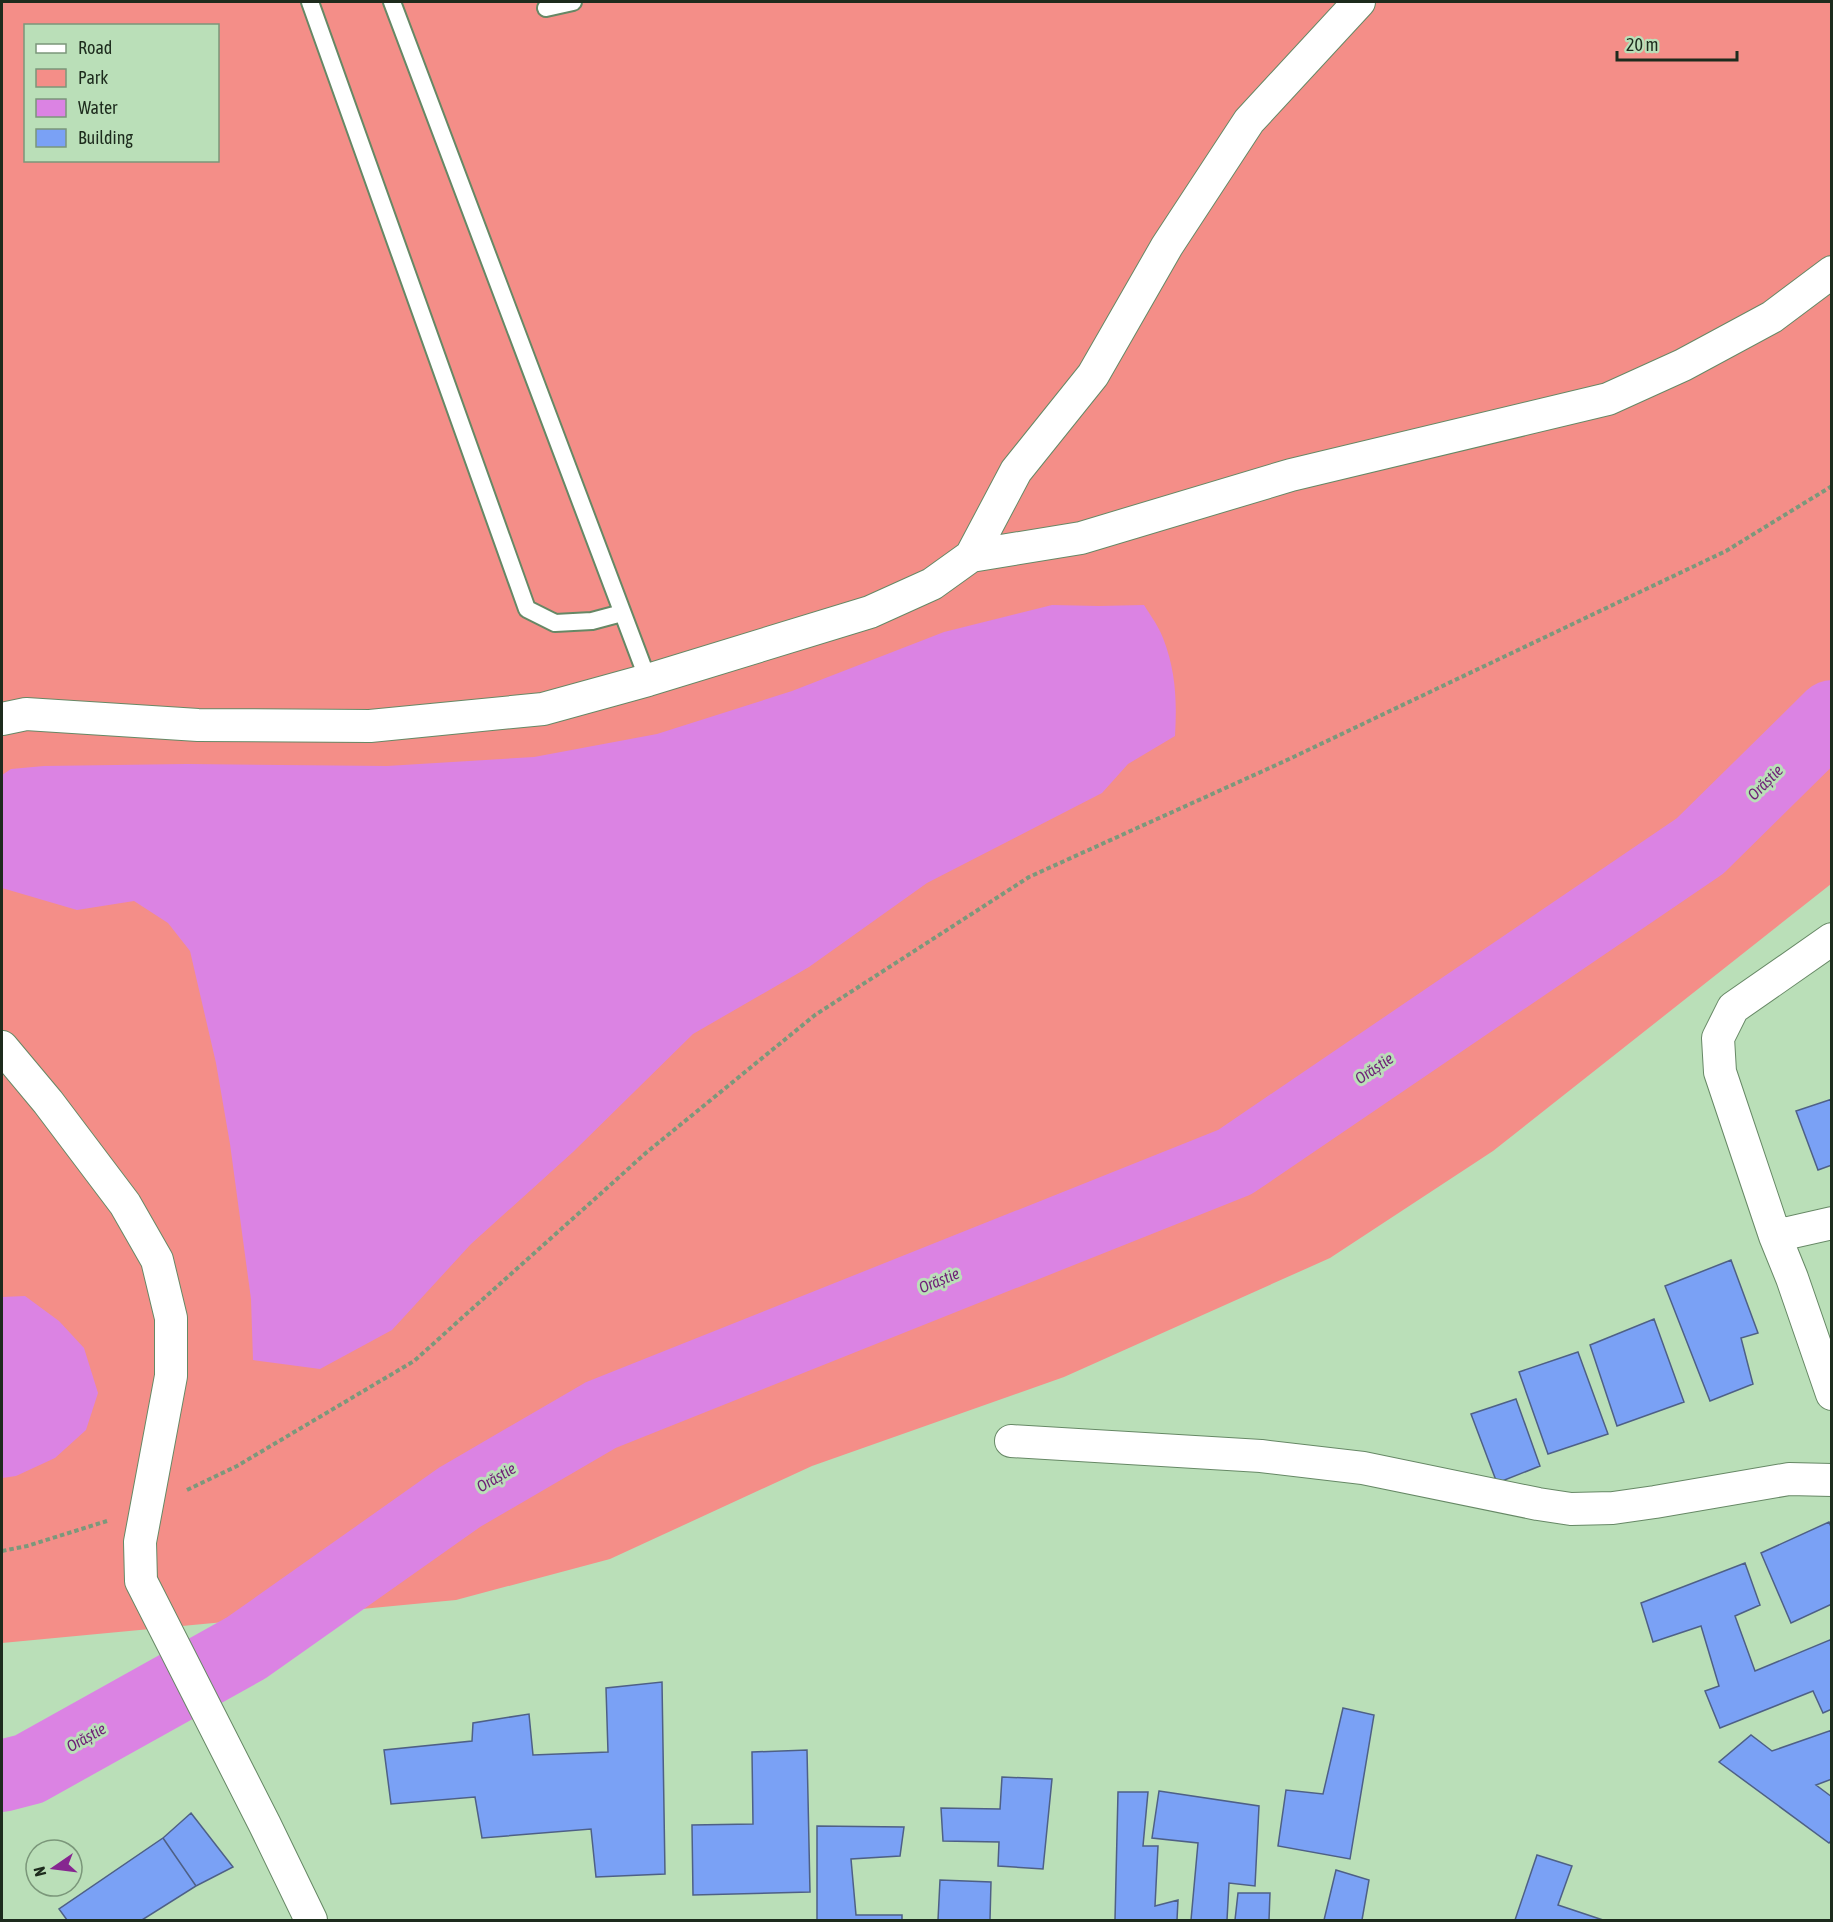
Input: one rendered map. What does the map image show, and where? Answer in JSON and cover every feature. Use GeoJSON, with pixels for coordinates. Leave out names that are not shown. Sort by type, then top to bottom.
{"type":"FeatureCollection","features":[{"type":"Feature","properties":{"kind":"street"},"geometry":{"type":"LineString","coordinates":[[971,556],[1016,471],[1093,375],[1167,246],[1250,121],[1359,2]]}},
{"type":"Feature","properties":{"kind":"street"},"geometry":{"type":"LineString","coordinates":[[2,719],[26,714],[198,725],[370,726],[543,709],[648,680],[870,612],[932,584],[971,556],[1081,538],[1291,476],[1608,399],[1683,365],[1772,317],[1832,272]]}},
{"type":"Feature","properties":{"kind":"street"},"geometry":{"type":"LineString","coordinates":[[1832,939],[1733,1008],[1718,1038],[1720,1072],[1775,1236],[1832,1394]]}},
{"type":"Feature","properties":{"kind":"street"},"geometry":{"type":"LineString","coordinates":[[2,1047],[48,1102],[125,1204],[157,1260],[171,1318],[171,1376],[140,1542],[141,1581],[265,1825],[310,1920]]}},
{"type":"Feature","properties":{"kind":"street"},"geometry":{"type":"LineString","coordinates":[[1775,1236],[1832,1223]]}},
{"type":"Feature","properties":{"kind":"street"},"geometry":{"type":"LineString","coordinates":[[1011,1440],[1261,1456],[1363,1468],[1572,1509],[1634,1505],[1789,1479],[1832,1480]]}},
{"type":"Feature","properties":{"kind":"lane"},"geometry":{"type":"LineString","coordinates":[[310,2],[527,609],[555,623],[592,621],[622,613]]}},
{"type":"Feature","properties":{"kind":"lane"},"geometry":{"type":"LineString","coordinates":[[393,2],[648,680]]}},
{"type":"Feature","properties":{"kind":"lane"},"geometry":{"type":"LineString","coordinates":[[546,8],[573,2]]}},
{"type":"Feature","properties":{"kind":"path"},"geometry":{"type":"LineString","coordinates":[[2,1551],[27,1546],[145,1509],[237,1466],[414,1361],[647,1152],[815,1015],[1029,877],[1285,761],[1726,551],[1832,486]]}},
{"type":"Feature","properties":{"kind":"green space"},"geometry":{"type":"Polygon","coordinates":[[[2,2],[1831,2],[1831,884],[1493,1151],[1330,1258],[1064,1377],[812,1466],[610,1559],[456,1600],[2,1643],[2,2]]]}},
{"type":"Feature","properties":{"kind":"water"},"geometry":{"type":"Polygon","coordinates":[[[1052,605],[1144,605],[1161,634],[1171,662],[1176,699],[1175,736],[1128,764],[1102,793],[927,883],[809,967],[693,1034],[573,1152],[471,1244],[392,1330],[320,1369],[253,1360],[251,1299],[230,1144],[216,1063],[190,951],[168,923],[134,901],[77,910],[2,888],[2,775],[11,769],[44,766],[187,764],[387,766],[534,757],[657,734],[792,691],[944,632],[1052,605]]]}},
{"type":"Feature","properties":{"kind":"water"},"geometry":{"type":"Polygon","coordinates":[[[25,1296],[59,1321],[84,1348],[98,1393],[86,1430],[55,1458],[16,1476],[2,1478],[2,1297],[25,1296]]]}},
{"type":"Feature","properties":{"kind":"building"},"geometry":{"type":"Polygon","coordinates":[[[1832,1099],[1832,1165],[1818,1170],[1796,1111],[1832,1099]]]}},
{"type":"Feature","properties":{"kind":"building"},"geometry":{"type":"Polygon","coordinates":[[[1731,1260],[1758,1333],[1741,1338],[1753,1384],[1710,1401],[1665,1286],[1731,1260]]]}},
{"type":"Feature","properties":{"kind":"building"},"geometry":{"type":"Polygon","coordinates":[[[1654,1319],[1684,1402],[1617,1426],[1590,1345],[1654,1319]]]}},
{"type":"Feature","properties":{"kind":"building"},"geometry":{"type":"Polygon","coordinates":[[[1578,1352],[1608,1434],[1548,1454],[1519,1372],[1578,1352]]]}},
{"type":"Feature","properties":{"kind":"building"},"geometry":{"type":"Polygon","coordinates":[[[1516,1399],[1540,1466],[1497,1483],[1471,1414],[1516,1399]]]}},
{"type":"Feature","properties":{"kind":"building"},"geometry":{"type":"Polygon","coordinates":[[[1829,1522],[1832,1529],[1832,1604],[1791,1623],[1761,1553],[1829,1522]]]}},
{"type":"Feature","properties":{"kind":"building"},"geometry":{"type":"Polygon","coordinates":[[[1745,1563],[1760,1605],[1735,1616],[1755,1671],[1832,1639],[1832,1709],[1823,1713],[1813,1691],[1720,1728],[1705,1691],[1719,1686],[1701,1626],[1653,1642],[1641,1603],[1745,1563]]]}},
{"type":"Feature","properties":{"kind":"building"},"geometry":{"type":"Polygon","coordinates":[[[662,1682],[665,1874],[596,1877],[591,1829],[482,1838],[475,1797],[391,1804],[384,1750],[472,1741],[473,1723],[529,1714],[533,1755],[608,1752],[606,1688],[662,1682]]]}},
{"type":"Feature","properties":{"kind":"building"},"geometry":{"type":"Polygon","coordinates":[[[1343,1708],[1374,1715],[1350,1859],[1278,1846],[1286,1790],[1323,1794],[1343,1708]]]}},
{"type":"Feature","properties":{"kind":"building"},"geometry":{"type":"Polygon","coordinates":[[[1832,1730],[1832,1779],[1816,1785],[1832,1797],[1832,1840],[1829,1843],[1719,1762],[1751,1735],[1772,1751],[1832,1730]]]}},
{"type":"Feature","properties":{"kind":"building"},"geometry":{"type":"Polygon","coordinates":[[[807,1750],[810,1892],[693,1895],[692,1825],[753,1824],[752,1752],[807,1750]]]}},
{"type":"Feature","properties":{"kind":"building"},"geometry":{"type":"Polygon","coordinates":[[[1002,1777],[1052,1779],[1043,1869],[998,1866],[999,1842],[943,1841],[941,1808],[1000,1809],[1002,1777]]]}},
{"type":"Feature","properties":{"kind":"building"},"geometry":{"type":"Polygon","coordinates":[[[1159,1791],[1259,1806],[1255,1886],[1229,1883],[1227,1920],[1191,1920],[1198,1843],[1152,1838],[1159,1791]]]}},
{"type":"Feature","properties":{"kind":"building"},"geometry":{"type":"Polygon","coordinates":[[[1118,1792],[1148,1792],[1143,1846],[1158,1846],[1155,1906],[1178,1900],[1177,1920],[1115,1920],[1118,1792]]]}},
{"type":"Feature","properties":{"kind":"building"},"geometry":{"type":"Polygon","coordinates":[[[191,1813],[233,1867],[196,1886],[163,1838],[191,1813]]]}},
{"type":"Feature","properties":{"kind":"building"},"geometry":{"type":"Polygon","coordinates":[[[817,1826],[904,1827],[900,1856],[851,1859],[856,1915],[902,1915],[902,1920],[817,1920],[817,1826]]]}},
{"type":"Feature","properties":{"kind":"building"},"geometry":{"type":"Polygon","coordinates":[[[163,1838],[196,1886],[142,1920],[67,1920],[59,1909],[75,1898],[84,1898],[84,1892],[163,1838]]]}},
{"type":"Feature","properties":{"kind":"building"},"geometry":{"type":"Polygon","coordinates":[[[1537,1855],[1572,1866],[1558,1905],[1603,1920],[1515,1920],[1537,1855]]]}},
{"type":"Feature","properties":{"kind":"building"},"geometry":{"type":"Polygon","coordinates":[[[1336,1870],[1369,1880],[1362,1920],[1324,1920],[1336,1870]]]}},
{"type":"Feature","properties":{"kind":"building"},"geometry":{"type":"Polygon","coordinates":[[[940,1880],[991,1882],[990,1920],[938,1920],[940,1880]]]}},
{"type":"Feature","properties":{"kind":"building"},"geometry":{"type":"Polygon","coordinates":[[[1238,1893],[1270,1893],[1269,1920],[1235,1920],[1238,1893]]]}},
{"type":"Feature","properties":{"kind":"waterway","name":"Orăștie"},"geometry":{"type":"LineString","coordinates":[[2,1776],[29,1769],[246,1648],[460,1497],[601,1415],[1235,1162],[1700,846],[1832,716]]}}]}
